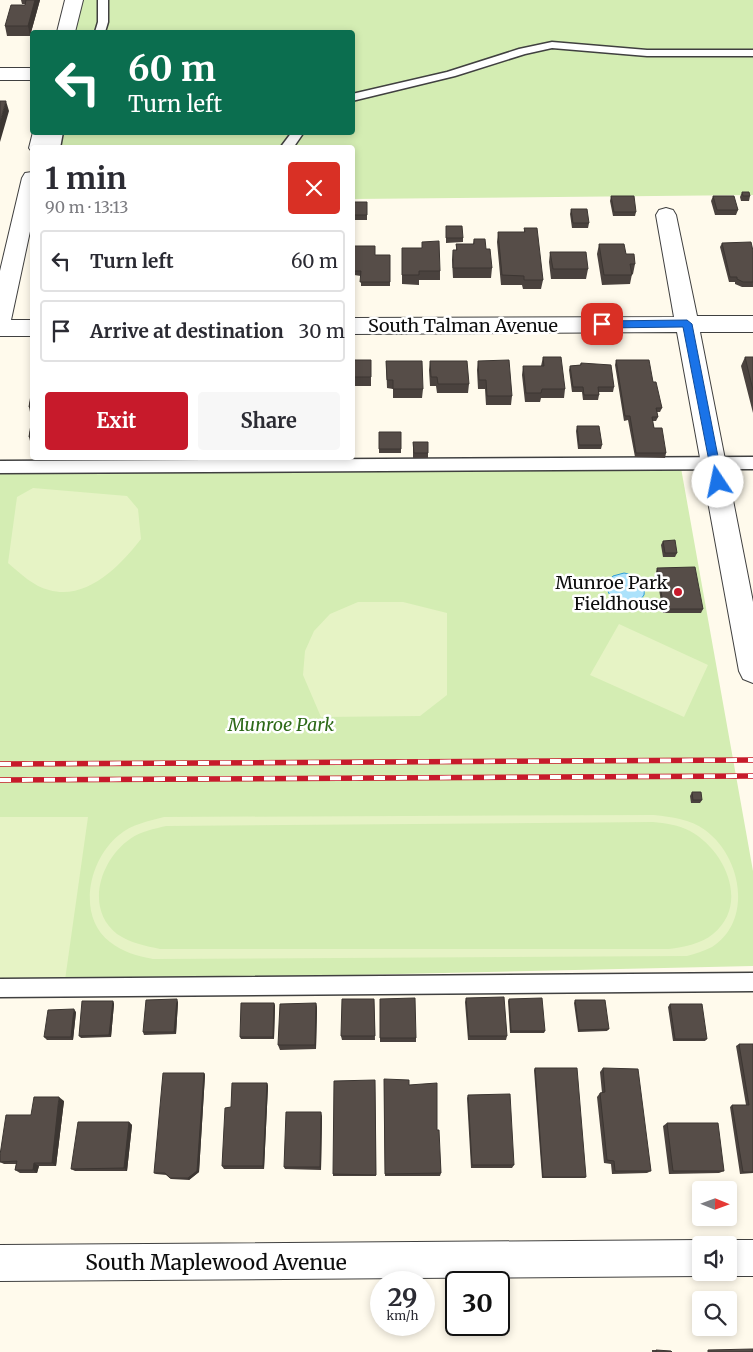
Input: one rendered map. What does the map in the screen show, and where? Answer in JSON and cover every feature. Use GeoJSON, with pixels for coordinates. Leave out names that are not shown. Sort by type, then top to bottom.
{"type":"FeatureCollection","features":[{"type":"Feature","properties":{"kind":"street"},"geometry":{"type":"LineString","coordinates":[[66,30],[74,0]]}},
{"type":"Feature","properties":{"kind":"street"},"geometry":{"type":"LineString","coordinates":[[0,74],[30,74]]}},
{"type":"Feature","properties":{"kind":"street"},"geometry":{"type":"LineString","coordinates":[[0,319],[30,187]]}},
{"type":"Feature","properties":{"kind":"street"},"geometry":{"type":"LineString","coordinates":[[666,215],[753,671]]}},
{"type":"Feature","properties":{"kind":"street","name":"South Talman Avenue"},"geometry":{"type":"LineString","coordinates":[[355,326],[753,324]]}},
{"type":"Feature","properties":{"kind":"street"},"geometry":{"type":"LineString","coordinates":[[0,328],[30,328]]}},
{"type":"Feature","properties":{"kind":"street","name":"South Maplewood Avenue"},"geometry":{"type":"LineString","coordinates":[[0,1263],[692,1258]]}},
{"type":"Feature","properties":{"kind":"street"},"geometry":{"type":"LineString","coordinates":[[737,1258],[753,1258]]}},
{"type":"Feature","properties":{"kind":"lane"},"geometry":{"type":"LineString","coordinates":[[101,30],[103,22],[103,0]]}},
{"type":"Feature","properties":{"kind":"lane"},"geometry":{"type":"LineString","coordinates":[[355,97],[451,74],[522,51],[552,45],[572,45],[647,53],[753,53]]}},
{"type":"Feature","properties":{"kind":"lane"},"geometry":{"type":"LineString","coordinates":[[288,145],[297,135]]}},
{"type":"Feature","properties":{"kind":"lane"},"geometry":{"type":"LineString","coordinates":[[0,467],[753,462]]}},
{"type":"Feature","properties":{"kind":"lane"},"geometry":{"type":"LineString","coordinates":[[0,988],[753,982]]}},
{"type":"Feature","properties":{"kind":"green space"},"geometry":{"type":"Polygon","coordinates":[[[81,0],[753,0],[753,195],[355,199],[355,145],[47,145],[49,135],[355,135],[355,30],[74,30],[81,0]]]}},
{"type":"Feature","properties":{"kind":"green space","name":"Munroe Park"},"geometry":{"type":"Polygon","coordinates":[[[681,468],[753,871],[753,966],[0,983],[0,474],[681,468]]]}},
{"type":"Feature","properties":{"kind":"green space"},"geometry":{"type":"Polygon","coordinates":[[[33,488],[127,496],[138,509],[141,539],[124,559],[90,586],[63,592],[38,586],[8,563],[17,497],[33,488]]]}},
{"type":"Feature","properties":{"kind":"green space"},"geometry":{"type":"Polygon","coordinates":[[[358,602],[403,602],[447,613],[447,695],[420,716],[321,717],[303,675],[305,651],[314,631],[330,614],[358,602]]]}},
{"type":"Feature","properties":{"kind":"green space"},"geometry":{"type":"Polygon","coordinates":[[[619,624],[708,665],[684,717],[590,675],[619,624]]]}},
{"type":"Feature","properties":{"kind":"green space"},"geometry":{"type":"Polygon","coordinates":[[[654,815],[681,819],[699,826],[718,842],[734,872],[738,889],[738,906],[733,922],[725,936],[712,947],[687,956],[153,959],[125,951],[110,942],[99,931],[93,918],[90,888],[100,858],[119,835],[135,826],[164,817],[654,815]],[[653,822],[166,826],[139,834],[120,848],[104,871],[100,884],[99,898],[101,911],[107,923],[117,934],[133,942],[160,949],[669,949],[698,943],[713,934],[724,922],[730,908],[731,893],[728,878],[714,851],[703,840],[681,827],[653,822]]]}},
{"type":"Feature","properties":{"kind":"green space"},"geometry":{"type":"Polygon","coordinates":[[[0,817],[88,817],[65,980],[0,981],[0,817]]]}},
{"type":"Feature","properties":{"kind":"water"},"geometry":{"type":"Polygon","coordinates":[[[624,573],[636,577],[643,586],[644,595],[633,603],[621,603],[615,600],[610,596],[608,590],[607,583],[613,576],[624,573]]]}},
{"type":"Feature","properties":{"kind":"building"},"geometry":{"type":"Polygon","coordinates":[[[26,0],[35,0],[28,26],[5,26],[11,5],[25,5],[26,0]]]}},
{"type":"Feature","properties":{"kind":"building"},"geometry":{"type":"Polygon","coordinates":[[[0,101],[6,101],[0,122],[0,101]]]}},
{"type":"Feature","properties":{"kind":"building"},"geometry":{"type":"Polygon","coordinates":[[[742,192],[749,192],[750,196],[743,196],[742,192]]]}},
{"type":"Feature","properties":{"kind":"building"},"geometry":{"type":"Polygon","coordinates":[[[611,196],[634,196],[636,212],[614,212],[611,196]]]}},
{"type":"Feature","properties":{"kind":"building"},"geometry":{"type":"Polygon","coordinates":[[[713,196],[734,196],[738,210],[717,210],[713,196]]]}},
{"type":"Feature","properties":{"kind":"building"},"geometry":{"type":"Polygon","coordinates":[[[355,202],[367,202],[367,215],[355,215],[355,202]]]}},
{"type":"Feature","properties":{"kind":"building"},"geometry":{"type":"Polygon","coordinates":[[[571,209],[587,209],[589,223],[573,223],[571,209]]]}},
{"type":"Feature","properties":{"kind":"building"},"geometry":{"type":"Polygon","coordinates":[[[446,226],[462,226],[463,238],[446,238],[446,226]]]}},
{"type":"Feature","properties":{"kind":"building"},"geometry":{"type":"Polygon","coordinates":[[[524,228],[537,228],[543,280],[524,280],[524,276],[502,275],[498,232],[525,232],[524,228]]]}},
{"type":"Feature","properties":{"kind":"building"},"geometry":{"type":"Polygon","coordinates":[[[474,239],[485,239],[486,249],[490,249],[492,268],[453,268],[453,250],[457,250],[456,244],[474,244],[474,239]]]}},
{"type":"Feature","properties":{"kind":"building"},"geometry":{"type":"Polygon","coordinates":[[[439,241],[440,271],[419,271],[419,275],[402,275],[402,248],[422,248],[422,242],[439,241]]]}},
{"type":"Feature","properties":{"kind":"building"},"geometry":{"type":"Polygon","coordinates":[[[751,242],[753,251],[753,282],[743,282],[737,279],[737,277],[730,277],[722,243],[751,242]]]}},
{"type":"Feature","properties":{"kind":"building"},"geometry":{"type":"Polygon","coordinates":[[[599,244],[624,244],[626,254],[634,254],[635,264],[630,264],[632,275],[604,275],[599,244]]]}},
{"type":"Feature","properties":{"kind":"building"},"geometry":{"type":"Polygon","coordinates":[[[355,246],[375,246],[375,255],[390,255],[390,282],[360,282],[361,271],[355,271],[355,246]]]}},
{"type":"Feature","properties":{"kind":"building"},"geometry":{"type":"Polygon","coordinates":[[[550,252],[586,252],[588,269],[553,269],[550,252]]]}},
{"type":"Feature","properties":{"kind":"building"},"geometry":{"type":"Polygon","coordinates":[[[543,357],[561,357],[565,389],[542,389],[541,393],[526,393],[523,366],[544,366],[543,357]]]}},
{"type":"Feature","properties":{"kind":"building"},"geometry":{"type":"Polygon","coordinates":[[[745,357],[753,357],[753,390],[745,357]]]}},
{"type":"Feature","properties":{"kind":"building"},"geometry":{"type":"Polygon","coordinates":[[[355,360],[371,360],[371,377],[355,377],[355,360]]]}},
{"type":"Feature","properties":{"kind":"building"},"geometry":{"type":"Polygon","coordinates":[[[509,360],[512,396],[487,396],[486,380],[479,380],[478,361],[509,360]]]}},
{"type":"Feature","properties":{"kind":"building"},"geometry":{"type":"Polygon","coordinates":[[[616,360],[649,360],[653,382],[656,382],[662,408],[656,408],[658,417],[652,417],[654,428],[662,428],[666,453],[636,453],[630,416],[625,416],[616,360]]]}},
{"type":"Feature","properties":{"kind":"building"},"geometry":{"type":"Polygon","coordinates":[[[386,361],[422,361],[423,389],[393,389],[393,380],[387,380],[386,361]]]}},
{"type":"Feature","properties":{"kind":"building"},"geometry":{"type":"Polygon","coordinates":[[[430,361],[467,361],[469,384],[438,384],[437,377],[431,377],[430,361]]]}},
{"type":"Feature","properties":{"kind":"building"},"geometry":{"type":"Polygon","coordinates":[[[581,363],[611,365],[614,387],[598,387],[599,395],[584,395],[583,387],[573,387],[570,366],[581,365],[581,363]]]}},
{"type":"Feature","properties":{"kind":"building"},"geometry":{"type":"Polygon","coordinates":[[[577,426],[599,426],[602,445],[579,445],[577,426]]]}},
{"type":"Feature","properties":{"kind":"building"},"geometry":{"type":"Polygon","coordinates":[[[379,432],[401,432],[401,449],[379,449],[379,432]]]}},
{"type":"Feature","properties":{"kind":"building"},"geometry":{"type":"Polygon","coordinates":[[[413,442],[428,442],[428,453],[414,453],[413,442]]]}},
{"type":"Feature","properties":{"kind":"building"},"geometry":{"type":"Polygon","coordinates":[[[675,540],[677,553],[665,553],[663,541],[675,540]]]}},
{"type":"Feature","properties":{"kind":"building","name":"Munroe Park Fieldhouse"},"geometry":{"type":"Polygon","coordinates":[[[695,567],[703,609],[664,609],[657,568],[695,567]]]}},
{"type":"Feature","properties":{"kind":"building"},"geometry":{"type":"Polygon","coordinates":[[[692,792],[701,792],[702,800],[693,800],[692,792]]]}},
{"type":"Feature","properties":{"kind":"building"},"geometry":{"type":"Polygon","coordinates":[[[504,997],[507,1036],[469,1036],[466,998],[504,997]]]}},
{"type":"Feature","properties":{"kind":"building"},"geometry":{"type":"Polygon","coordinates":[[[415,998],[416,1038],[380,1038],[380,999],[415,998]]]}},
{"type":"Feature","properties":{"kind":"building"},"geometry":{"type":"Polygon","coordinates":[[[542,998],[545,1031],[511,1031],[509,999],[542,998]]]}},
{"type":"Feature","properties":{"kind":"building"},"geometry":{"type":"Polygon","coordinates":[[[177,999],[174,1032],[143,1032],[146,1000],[177,999]]]}},
{"type":"Feature","properties":{"kind":"building"},"geometry":{"type":"Polygon","coordinates":[[[342,999],[374,999],[375,1036],[341,1036],[342,999]]]}},
{"type":"Feature","properties":{"kind":"building"},"geometry":{"type":"Polygon","coordinates":[[[575,1000],[605,1000],[609,1029],[579,1030],[575,1000]]]}},
{"type":"Feature","properties":{"kind":"building"},"geometry":{"type":"Polygon","coordinates":[[[82,1001],[113,1001],[109,1035],[79,1036],[82,1001]]]}},
{"type":"Feature","properties":{"kind":"building"},"geometry":{"type":"Polygon","coordinates":[[[241,1003],[274,1003],[273,1037],[240,1037],[241,1003]]]}},
{"type":"Feature","properties":{"kind":"building"},"geometry":{"type":"Polygon","coordinates":[[[316,1003],[315,1045],[278,1045],[280,1004],[316,1003]]]}},
{"type":"Feature","properties":{"kind":"building"},"geometry":{"type":"Polygon","coordinates":[[[670,1004],[702,1004],[707,1039],[675,1039],[670,1004]]]}},
{"type":"Feature","properties":{"kind":"building"},"geometry":{"type":"Polygon","coordinates":[[[74,1009],[71,1037],[44,1037],[48,1010],[74,1009]]]}},
{"type":"Feature","properties":{"kind":"building"},"geometry":{"type":"Polygon","coordinates":[[[739,1044],[753,1044],[753,1172],[743,1172],[732,1105],[749,1105],[739,1044]]]}},
{"type":"Feature","properties":{"kind":"building"},"geometry":{"type":"Polygon","coordinates":[[[535,1068],[577,1068],[586,1177],[543,1177],[535,1068]]]}},
{"type":"Feature","properties":{"kind":"building"},"geometry":{"type":"Polygon","coordinates":[[[603,1068],[638,1069],[651,1171],[615,1171],[614,1161],[607,1160],[600,1093],[605,1092],[603,1068]]]}},
{"type":"Feature","properties":{"kind":"building"},"geometry":{"type":"Polygon","coordinates":[[[163,1073],[204,1073],[197,1171],[188,1178],[170,1178],[165,1173],[154,1173],[163,1073]]]}},
{"type":"Feature","properties":{"kind":"building"},"geometry":{"type":"Polygon","coordinates":[[[384,1079],[409,1080],[409,1085],[437,1083],[437,1130],[439,1130],[441,1173],[385,1174],[384,1079]]]}},
{"type":"Feature","properties":{"kind":"building"},"geometry":{"type":"Polygon","coordinates":[[[375,1080],[376,1175],[333,1174],[334,1081],[375,1080]]]}},
{"type":"Feature","properties":{"kind":"building"},"geometry":{"type":"Polygon","coordinates":[[[232,1083],[267,1083],[263,1166],[222,1166],[225,1108],[231,1107],[232,1083]]]}},
{"type":"Feature","properties":{"kind":"building"},"geometry":{"type":"Polygon","coordinates":[[[510,1094],[514,1165],[472,1165],[468,1095],[510,1094]]]}},
{"type":"Feature","properties":{"kind":"building"},"geometry":{"type":"Polygon","coordinates":[[[34,1097],[59,1097],[52,1163],[34,1163],[33,1170],[15,1170],[17,1161],[0,1162],[6,1115],[31,1115],[34,1097]]]}},
{"type":"Feature","properties":{"kind":"building"},"geometry":{"type":"Polygon","coordinates":[[[286,1112],[321,1112],[320,1167],[284,1167],[286,1112]]]}},
{"type":"Feature","properties":{"kind":"building"},"geometry":{"type":"Polygon","coordinates":[[[78,1122],[129,1122],[124,1168],[71,1169],[78,1122]]]}},
{"type":"Feature","properties":{"kind":"building"},"geometry":{"type":"Polygon","coordinates":[[[667,1123],[718,1123],[724,1171],[673,1171],[667,1123]]]}},
{"type":"Feature","properties":{"kind":"building"},"geometry":{"type":"Polygon","coordinates":[[[753,1349],[753,1352],[708,1352],[708,1350],[753,1349]]]}},
{"type":"Feature","properties":{"kind":"building"},"geometry":{"type":"Polygon","coordinates":[[[656,1350],[671,1351],[672,1352],[656,1352],[656,1350]]]}},
{"type":"Feature","properties":{"kind":"railway"},"geometry":{"type":"LineString","coordinates":[[0,764],[753,760]]}},
{"type":"Feature","properties":{"kind":"railway"},"geometry":{"type":"LineString","coordinates":[[0,780],[753,776]]}},
{"type":"Feature","properties":{"kind":"place","name":"Munroe Park Fieldhouse"},"geometry":{"type":"Point","coordinates":[678,592]}},
{"type":"Feature","properties":{"kind":"route"},"geometry":{"type":"LineString","coordinates":[[602,324],[687,324],[718,482]]}}]}
